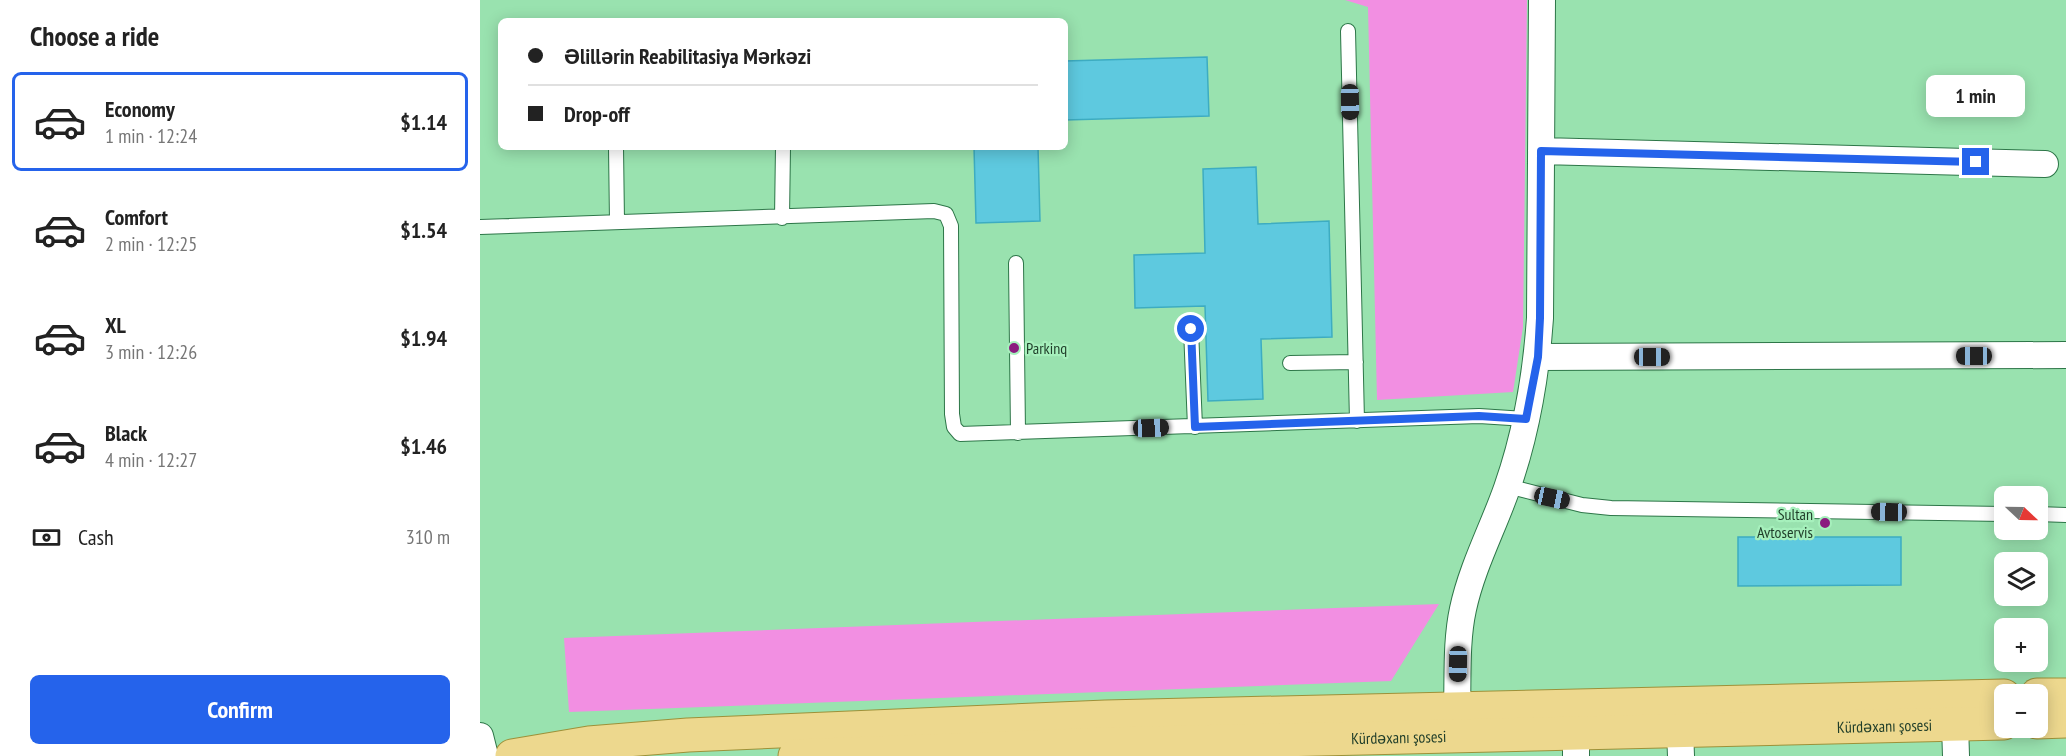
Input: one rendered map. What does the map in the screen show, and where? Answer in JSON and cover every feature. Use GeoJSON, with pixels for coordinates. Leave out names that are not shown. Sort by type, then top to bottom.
{"type":"FeatureCollection","features":[{"type":"Feature","properties":{"kind":"main road"},"geometry":{"type":"LineString","coordinates":[[2048,695],[2066,695]]}},
{"type":"Feature","properties":{"kind":"main road"},"geometry":{"type":"LineString","coordinates":[[512,756],[589,743],[700,734],[1106,717],[1458,734],[1994,697]]}},
{"type":"Feature","properties":{"kind":"main road"},"geometry":{"type":"LineString","coordinates":[[2048,722],[2066,721]]}},
{"type":"Feature","properties":{"kind":"main road","name":"Kürdəxanı şosesi"},"geometry":{"type":"LineString","coordinates":[[795,756],[1359,747],[1458,734],[1576,744],[1680,743],[1994,723]]}},
{"type":"Feature","properties":{"kind":"street"},"geometry":{"type":"LineString","coordinates":[[1458,734],[1458,641],[1463,608],[1508,486],[1526,419],[1538,357],[1542,0]]}},
{"type":"Feature","properties":{"kind":"street"},"geometry":{"type":"LineString","coordinates":[[1541,151],[2045,164]]}},
{"type":"Feature","properties":{"kind":"street"},"geometry":{"type":"LineString","coordinates":[[1538,357],[2066,355]]}},
{"type":"Feature","properties":{"kind":"street"},"geometry":{"type":"LineString","coordinates":[[1955,724],[1956,756]]}},
{"type":"Feature","properties":{"kind":"street"},"geometry":{"type":"LineString","coordinates":[[480,736],[485,756]]}},
{"type":"Feature","properties":{"kind":"lane"},"geometry":{"type":"LineString","coordinates":[[1348,31],[1357,421]]}},
{"type":"Feature","properties":{"kind":"lane"},"geometry":{"type":"LineString","coordinates":[[616,150],[617,222]]}},
{"type":"Feature","properties":{"kind":"lane"},"geometry":{"type":"LineString","coordinates":[[782,218],[783,150]]}},
{"type":"Feature","properties":{"kind":"lane"},"geometry":{"type":"LineString","coordinates":[[480,227],[934,211],[946,214],[951,226],[952,414],[954,427],[960,435],[1479,416],[1526,419]]}},
{"type":"Feature","properties":{"kind":"lane"},"geometry":{"type":"LineString","coordinates":[[1016,263],[1018,433]]}},
{"type":"Feature","properties":{"kind":"lane"},"geometry":{"type":"LineString","coordinates":[[1191,329],[1195,427]]}},
{"type":"Feature","properties":{"kind":"lane"},"geometry":{"type":"LineString","coordinates":[[1290,363],[1356,362]]}},
{"type":"Feature","properties":{"kind":"lane"},"geometry":{"type":"LineString","coordinates":[[1508,486],[1572,503],[1611,508],[1994,514]]}},
{"type":"Feature","properties":{"kind":"lane"},"geometry":{"type":"LineString","coordinates":[[2048,514],[2066,515]]}},
{"type":"Feature","properties":{"kind":"shaded area"},"geometry":{"type":"Polygon","coordinates":[[[1345,0],[1527,0],[1523,327],[1513,392],[1377,400],[1368,7],[1345,0]]]}},
{"type":"Feature","properties":{"kind":"shaded area"},"geometry":{"type":"Polygon","coordinates":[[[1439,604],[1391,681],[569,712],[564,638],[1439,604]]]}},
{"type":"Feature","properties":{"kind":"building"},"geometry":{"type":"Polygon","coordinates":[[[1207,57],[1209,116],[1068,120],[1068,61],[1207,57]]]}},
{"type":"Feature","properties":{"kind":"building"},"geometry":{"type":"Polygon","coordinates":[[[974,150],[1038,150],[1040,221],[976,223],[974,150]]]}},
{"type":"Feature","properties":{"kind":"building"},"geometry":{"type":"Polygon","coordinates":[[[1256,167],[1258,224],[1329,221],[1332,337],[1261,339],[1263,399],[1208,401],[1205,306],[1135,308],[1134,255],[1205,253],[1203,169],[1256,167]]]}},
{"type":"Feature","properties":{"kind":"building"},"geometry":{"type":"Polygon","coordinates":[[[1738,537],[1901,537],[1901,585],[1738,586],[1738,537]]]}},
{"type":"Feature","properties":{"kind":"place","name":"Parkinq"},"geometry":{"type":"Point","coordinates":[1014,348]}},
{"type":"Feature","properties":{"kind":"place","name":"Sultan Avtoservis"},"geometry":{"type":"Point","coordinates":[1825,523]}},
{"type":"Feature","properties":{"kind":"route"},"geometry":{"type":"LineString","coordinates":[[1191,329],[1195,427],[1479,416],[1526,419],[1538,357],[1541,151],[1976,162]]}}]}
